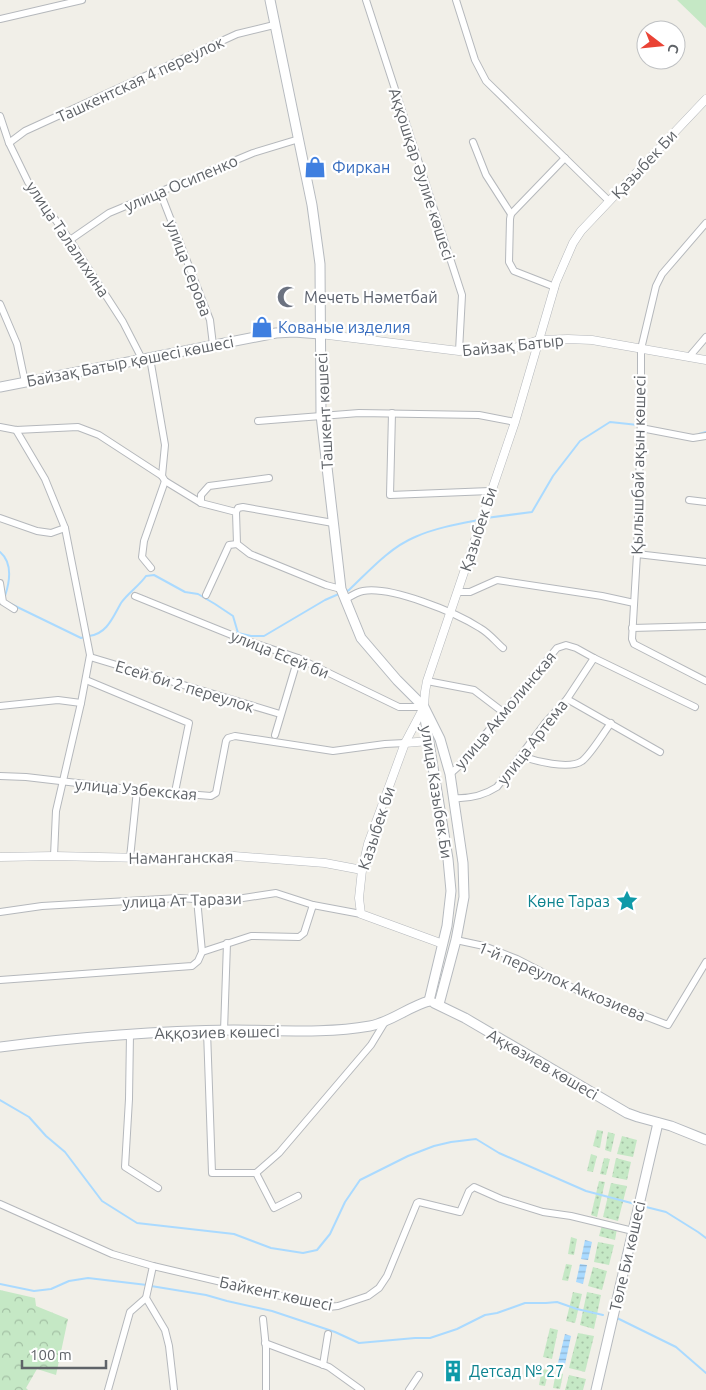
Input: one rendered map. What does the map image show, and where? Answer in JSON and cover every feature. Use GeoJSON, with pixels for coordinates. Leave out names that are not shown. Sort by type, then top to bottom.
{"type":"FeatureCollection","features":[{"type":"Feature","properties":{"kind":"main road","name":"Ташкент көшесі"},"geometry":{"type":"LineString","coordinates":[[270,0],[312,205],[320,264],[321,414],[341,589],[360,638],[424,707]]}},
{"type":"Feature","properties":{"kind":"main road","name":"Байзақ Батыр қөшесі көшесі"},"geometry":{"type":"LineString","coordinates":[[0,387],[276,333],[320,334]]}},
{"type":"Feature","properties":{"kind":"main road","name":"улица Казыбек Би"},"geometry":{"type":"LineString","coordinates":[[424,707],[448,859],[451,890],[443,944],[429,1001]]}},
{"type":"Feature","properties":{"kind":"main road","name":"улица Казыбек Би"},"geometry":{"type":"LineString","coordinates":[[424,707],[440,739],[450,774],[462,857],[464,897],[456,940],[439,1004]]}},
{"type":"Feature","properties":{"kind":"main road"},"geometry":{"type":"LineString","coordinates":[[448,859],[462,857]]}},
{"type":"Feature","properties":{"kind":"main road","name":"Ақкөзиев көшесі"},"geometry":{"type":"LineString","coordinates":[[429,1001],[439,1004],[627,1113],[706,1140]]}},
{"type":"Feature","properties":{"kind":"main road","name":"Аққозиев көшесі"},"geometry":{"type":"LineString","coordinates":[[0,1047],[130,1034],[224,1030],[321,1031],[362,1028],[385,1022],[429,1001]]}},
{"type":"Feature","properties":{"kind":"main road","name":"Төле Би көшесі"},"geometry":{"type":"LineString","coordinates":[[596,1390],[658,1123]]}},
{"type":"Feature","properties":{"kind":"street"},"geometry":{"type":"LineString","coordinates":[[0,20],[82,0]]}},
{"type":"Feature","properties":{"kind":"street","name":"Аққошқар Әулие көшесі"},"geometry":{"type":"LineString","coordinates":[[366,0],[462,296],[459,351]]}},
{"type":"Feature","properties":{"kind":"street"},"geometry":{"type":"LineString","coordinates":[[456,0],[475,60],[486,81],[610,201]]}},
{"type":"Feature","properties":{"kind":"street","name":"Ташкентская 4 переулок"},"geometry":{"type":"LineString","coordinates":[[9,143],[25,131],[237,34],[274,25]]}},
{"type":"Feature","properties":{"kind":"street","name":"Қазыбек Би"},"geometry":{"type":"LineString","coordinates":[[424,707],[427,681],[515,422],[555,287],[573,243],[581,230],[706,99]]}},
{"type":"Feature","properties":{"kind":"street","name":"улица Талалихина"},"geometry":{"type":"LineString","coordinates":[[0,116],[9,143],[28,182],[70,240],[146,358],[162,418],[165,445],[164,479],[144,541],[142,557],[151,568]]}},
{"type":"Feature","properties":{"kind":"street","name":"улица Осипенко"},"geometry":{"type":"LineString","coordinates":[[70,240],[109,213],[253,153],[299,139]]}},
{"type":"Feature","properties":{"kind":"street"},"geometry":{"type":"LineString","coordinates":[[473,142],[486,175],[511,214],[510,262],[514,271],[555,287]]}},
{"type":"Feature","properties":{"kind":"street"},"geometry":{"type":"LineString","coordinates":[[511,214],[565,158]]}},
{"type":"Feature","properties":{"kind":"street","name":"улица Серова"},"geometry":{"type":"LineString","coordinates":[[160,192],[210,320],[214,346]]}},
{"type":"Feature","properties":{"kind":"street","name":"Қылышбай ақын көшесі"},"geometry":{"type":"LineString","coordinates":[[632,628],[637,554],[641,428],[640,349],[656,286],[662,274],[706,223]]}},
{"type":"Feature","properties":{"kind":"street"},"geometry":{"type":"LineString","coordinates":[[0,304],[17,344],[25,382]]}},
{"type":"Feature","properties":{"kind":"street","name":"Байзақ Батыр"},"geometry":{"type":"LineString","coordinates":[[320,334],[459,351],[514,348],[539,340],[592,340],[706,360]]}},
{"type":"Feature","properties":{"kind":"street"},"geometry":{"type":"LineString","coordinates":[[688,357],[706,338]]}},
{"type":"Feature","properties":{"kind":"street"},"geometry":{"type":"LineString","coordinates":[[392,413],[390,495],[490,491]]}},
{"type":"Feature","properties":{"kind":"street"},"geometry":{"type":"LineString","coordinates":[[258,421],[299,418],[321,414],[392,413],[479,415],[515,422]]}},
{"type":"Feature","properties":{"kind":"street"},"geometry":{"type":"LineString","coordinates":[[0,427],[16,430],[78,428],[99,435],[200,503],[236,512]]}},
{"type":"Feature","properties":{"kind":"street"},"geometry":{"type":"LineString","coordinates":[[641,428],[693,438],[706,436]]}},
{"type":"Feature","properties":{"kind":"street"},"geometry":{"type":"LineString","coordinates":[[16,430],[45,479],[65,528],[90,657],[56,811],[54,856]]}},
{"type":"Feature","properties":{"kind":"street"},"geometry":{"type":"LineString","coordinates":[[200,503],[201,495],[209,486],[269,478]]}},
{"type":"Feature","properties":{"kind":"street"},"geometry":{"type":"LineString","coordinates":[[689,500],[706,502]]}},
{"type":"Feature","properties":{"kind":"street"},"geometry":{"type":"LineString","coordinates":[[237,544],[236,512],[238,508],[243,507],[333,523]]}},
{"type":"Feature","properties":{"kind":"street"},"geometry":{"type":"LineString","coordinates":[[0,518],[37,531],[51,533],[65,528]]}},
{"type":"Feature","properties":{"kind":"street"},"geometry":{"type":"LineString","coordinates":[[206,595],[229,545],[237,544],[250,554],[326,585],[341,589]]}},
{"type":"Feature","properties":{"kind":"street"},"geometry":{"type":"LineString","coordinates":[[637,554],[706,562]]}},
{"type":"Feature","properties":{"kind":"street"},"geometry":{"type":"LineString","coordinates":[[458,592],[470,592],[498,580],[592,595],[634,604]]}},
{"type":"Feature","properties":{"kind":"street"},"geometry":{"type":"LineString","coordinates":[[0,583],[3,602],[14,609]]}},
{"type":"Feature","properties":{"kind":"street"},"geometry":{"type":"LineString","coordinates":[[346,599],[361,591],[375,590],[402,594],[481,628],[503,648]]}},
{"type":"Feature","properties":{"kind":"street","name":"улица Есей би"},"geometry":{"type":"LineString","coordinates":[[135,596],[239,638],[298,658],[399,707],[424,707]]}},
{"type":"Feature","properties":{"kind":"street"},"geometry":{"type":"LineString","coordinates":[[706,626],[632,628],[634,644],[706,681]]}},
{"type":"Feature","properties":{"kind":"street","name":"улица Акмолинская"},"geometry":{"type":"LineString","coordinates":[[450,774],[459,766],[557,648],[566,645],[576,648],[695,707]]}},
{"type":"Feature","properties":{"kind":"street","name":"Есей би 2 переулок"},"geometry":{"type":"LineString","coordinates":[[90,657],[280,714]]}},
{"type":"Feature","properties":{"kind":"street"},"geometry":{"type":"LineString","coordinates":[[275,735],[298,658]]}},
{"type":"Feature","properties":{"kind":"street","name":"улица Артема"},"geometry":{"type":"LineString","coordinates":[[453,798],[468,799],[488,793],[497,787],[566,699],[594,658]]}},
{"type":"Feature","properties":{"kind":"street"},"geometry":{"type":"LineString","coordinates":[[86,680],[189,723],[175,792]]}},
{"type":"Feature","properties":{"kind":"street"},"geometry":{"type":"LineString","coordinates":[[427,681],[474,690],[503,712]]}},
{"type":"Feature","properties":{"kind":"street"},"geometry":{"type":"LineString","coordinates":[[566,699],[660,752]]}},
{"type":"Feature","properties":{"kind":"street"},"geometry":{"type":"LineString","coordinates":[[0,706],[58,700],[81,703]]}},
{"type":"Feature","properties":{"kind":"street","name":"Казыбек би"},"geometry":{"type":"LineString","coordinates":[[361,914],[359,898],[362,870],[368,844],[405,743],[424,707]]}},
{"type":"Feature","properties":{"kind":"street"},"geometry":{"type":"LineString","coordinates":[[521,756],[541,763],[570,764],[579,762],[611,723]]}},
{"type":"Feature","properties":{"kind":"street","name":"улица Узбекская"},"geometry":{"type":"LineString","coordinates":[[0,776],[26,777],[137,790],[214,795],[216,793],[226,741],[228,738],[235,736],[333,751],[405,743]]}},
{"type":"Feature","properties":{"kind":"street"},"geometry":{"type":"LineString","coordinates":[[405,743],[429,741]]}},
{"type":"Feature","properties":{"kind":"street"},"geometry":{"type":"LineString","coordinates":[[130,858],[137,790]]}},
{"type":"Feature","properties":{"kind":"street","name":"Наманганская"},"geometry":{"type":"LineString","coordinates":[[0,857],[54,856],[188,859],[234,856],[325,862],[362,870]]}},
{"type":"Feature","properties":{"kind":"street","name":"улица Ат Тарази"},"geometry":{"type":"LineString","coordinates":[[0,912],[42,906],[179,898],[224,901],[276,893],[313,905],[361,914]]}},
{"type":"Feature","properties":{"kind":"street"},"geometry":{"type":"LineString","coordinates":[[0,980],[192,966],[198,961],[202,952],[197,899]]}},
{"type":"Feature","properties":{"kind":"street"},"geometry":{"type":"LineString","coordinates":[[202,952],[251,936],[299,937],[304,933],[313,905]]}},
{"type":"Feature","properties":{"kind":"street"},"geometry":{"type":"LineString","coordinates":[[361,914],[443,944]]}},
{"type":"Feature","properties":{"kind":"street","name":"1-й переулок Аккозиева"},"geometry":{"type":"LineString","coordinates":[[456,940],[484,946],[577,990],[668,1026],[706,962]]}},
{"type":"Feature","properties":{"kind":"street"},"geometry":{"type":"LineString","coordinates":[[224,1030],[227,944]]}},
{"type":"Feature","properties":{"kind":"street"},"geometry":{"type":"LineString","coordinates":[[207,1031],[212,1173],[256,1173],[278,1153],[371,1045],[385,1022]]}},
{"type":"Feature","properties":{"kind":"street"},"geometry":{"type":"LineString","coordinates":[[130,1034],[125,1167],[158,1188]]}},
{"type":"Feature","properties":{"kind":"street"},"geometry":{"type":"LineString","coordinates":[[256,1173],[274,1208],[298,1196]]}},
{"type":"Feature","properties":{"kind":"street","name":"Байкент көшесі"},"geometry":{"type":"LineString","coordinates":[[0,1204],[112,1254],[152,1266],[328,1307],[338,1306],[368,1296],[384,1283],[417,1203],[460,1212],[470,1190],[474,1187],[501,1199],[542,1212],[571,1216],[633,1231]]}},
{"type":"Feature","properties":{"kind":"street"},"geometry":{"type":"LineString","coordinates":[[108,1390],[130,1312],[146,1298],[152,1266]]}},
{"type":"Feature","properties":{"kind":"street"},"geometry":{"type":"LineString","coordinates":[[146,1298],[165,1330],[169,1346],[174,1390]]}},
{"type":"Feature","properties":{"kind":"street"},"geometry":{"type":"LineString","coordinates":[[263,1319],[266,1390]]}},
{"type":"Feature","properties":{"kind":"street"},"geometry":{"type":"LineString","coordinates":[[323,1365],[328,1334]]}},
{"type":"Feature","properties":{"kind":"street"},"geometry":{"type":"LineString","coordinates":[[265,1342],[329,1367],[362,1390]]}},
{"type":"Feature","properties":{"kind":"street"},"geometry":{"type":"LineString","coordinates":[[409,1390],[419,1375]]}},
{"type":"Feature","properties":{"kind":"green space"},"geometry":{"type":"Polygon","coordinates":[[[677,0],[706,0],[706,28],[677,0]]]}},
{"type":"Feature","properties":{"kind":"green space"},"geometry":{"type":"Polygon","coordinates":[[[597,1130],[603,1131],[600,1148],[593,1146],[597,1130]]]}},
{"type":"Feature","properties":{"kind":"green space"},"geometry":{"type":"Polygon","coordinates":[[[608,1132],[615,1134],[611,1152],[605,1150],[608,1132]]]}},
{"type":"Feature","properties":{"kind":"green space"},"geometry":{"type":"Polygon","coordinates":[[[622,1136],[637,1140],[633,1157],[617,1154],[622,1136]]]}},
{"type":"Feature","properties":{"kind":"green space"},"geometry":{"type":"Polygon","coordinates":[[[591,1154],[597,1156],[593,1172],[587,1171],[591,1154]]]}},
{"type":"Feature","properties":{"kind":"green space"},"geometry":{"type":"Polygon","coordinates":[[[604,1158],[610,1159],[606,1175],[600,1174],[604,1158]]]}},
{"type":"Feature","properties":{"kind":"green space"},"geometry":{"type":"Polygon","coordinates":[[[616,1158],[631,1162],[627,1180],[612,1177],[616,1158]]]}},
{"type":"Feature","properties":{"kind":"green space"},"geometry":{"type":"Polygon","coordinates":[[[599,1181],[605,1182],[597,1217],[591,1215],[599,1181]]]}},
{"type":"Feature","properties":{"kind":"green space"},"geometry":{"type":"Polygon","coordinates":[[[611,1183],[627,1186],[618,1221],[603,1217],[611,1183]]]}},
{"type":"Feature","properties":{"kind":"green space"},"geometry":{"type":"Polygon","coordinates":[[[602,1225],[617,1229],[615,1240],[599,1236],[602,1225]]]}},
{"type":"Feature","properties":{"kind":"green space"},"geometry":{"type":"Polygon","coordinates":[[[571,1237],[577,1239],[574,1255],[568,1254],[571,1237]]]}},
{"type":"Feature","properties":{"kind":"green space"},"geometry":{"type":"Polygon","coordinates":[[[598,1242],[614,1245],[609,1265],[594,1262],[598,1242]]]}},
{"type":"Feature","properties":{"kind":"green space"},"geometry":{"type":"Polygon","coordinates":[[[566,1264],[572,1265],[568,1281],[562,1280],[566,1264]]]}},
{"type":"Feature","properties":{"kind":"green space"},"geometry":{"type":"Polygon","coordinates":[[[593,1267],[607,1271],[602,1290],[588,1286],[593,1267]]]}},
{"type":"Feature","properties":{"kind":"green space"},"geometry":{"type":"Polygon","coordinates":[[[0,1290],[35,1298],[36,1306],[68,1319],[56,1375],[37,1369],[26,1388],[28,1390],[0,1390],[0,1290]]]}},
{"type":"Feature","properties":{"kind":"green space"},"geometry":{"type":"Polygon","coordinates":[[[573,1292],[582,1294],[575,1323],[566,1321],[573,1292]]]}},
{"type":"Feature","properties":{"kind":"green space"},"geometry":{"type":"Polygon","coordinates":[[[587,1292],[601,1295],[594,1329],[580,1325],[587,1292]]]}},
{"type":"Feature","properties":{"kind":"green space"},"geometry":{"type":"Polygon","coordinates":[[[550,1328],[558,1330],[552,1359],[543,1357],[550,1328]]]}},
{"type":"Feature","properties":{"kind":"green space"},"geometry":{"type":"Polygon","coordinates":[[[578,1333],[594,1336],[585,1372],[569,1368],[578,1333]]]}},
{"type":"Feature","properties":{"kind":"green space"},"geometry":{"type":"Polygon","coordinates":[[[542,1369],[549,1370],[545,1386],[539,1385],[542,1369]]]}},
{"type":"Feature","properties":{"kind":"green space"},"geometry":{"type":"Polygon","coordinates":[[[556,1372],[563,1374],[560,1389],[553,1388],[556,1372]]]}},
{"type":"Feature","properties":{"kind":"green space"},"geometry":{"type":"Polygon","coordinates":[[[569,1375],[586,1379],[583,1390],[565,1390],[569,1375]]]}},
{"type":"Feature","properties":{"kind":"water"},"geometry":{"type":"Polygon","coordinates":[[[585,1240],[592,1242],[588,1260],[581,1259],[585,1240]]]}},
{"type":"Feature","properties":{"kind":"water"},"geometry":{"type":"Polygon","coordinates":[[[580,1264],[587,1265],[583,1284],[576,1282],[580,1264]]]}},
{"type":"Feature","properties":{"kind":"water"},"geometry":{"type":"Polygon","coordinates":[[[565,1334],[571,1336],[564,1369],[557,1367],[565,1334]]]}},
{"type":"Feature","properties":{"kind":"waterway"},"geometry":{"type":"LineString","coordinates":[[486,518],[532,512],[553,476],[580,441],[610,422],[638,425]]}},
{"type":"Feature","properties":{"kind":"waterway"},"geometry":{"type":"LineString","coordinates":[[699,434],[706,432]]}},
{"type":"Feature","properties":{"kind":"waterway"},"geometry":{"type":"LineString","coordinates":[[345,592],[388,554],[406,542],[439,529],[479,520]]}},
{"type":"Feature","properties":{"kind":"waterway"},"geometry":{"type":"LineString","coordinates":[[0,552],[9,567],[9,578],[5,596]]}},
{"type":"Feature","properties":{"kind":"waterway"},"geometry":{"type":"LineString","coordinates":[[89,636],[95,635],[105,628],[124,599],[146,576],[154,575],[185,592],[198,594],[233,616],[238,633],[251,636],[264,636],[325,600],[341,593]]}},
{"type":"Feature","properties":{"kind":"waterway"},"geometry":{"type":"LineString","coordinates":[[9,603],[81,638],[84,637]]}},
{"type":"Feature","properties":{"kind":"waterway"},"geometry":{"type":"LineString","coordinates":[[0,1100],[29,1117],[46,1136],[65,1152],[102,1201],[137,1223],[234,1234],[271,1248],[303,1253],[317,1250],[330,1234],[345,1202],[360,1180],[408,1156],[451,1142],[476,1139],[499,1153],[586,1191],[635,1204]]}},
{"type":"Feature","properties":{"kind":"waterway"},"geometry":{"type":"LineString","coordinates":[[642,1206],[666,1212],[706,1238]]}},
{"type":"Feature","properties":{"kind":"waterway"},"geometry":{"type":"LineString","coordinates":[[0,1284],[34,1291],[51,1289],[69,1281],[88,1278],[147,1285]]}},
{"type":"Feature","properties":{"kind":"waterway"},"geometry":{"type":"LineString","coordinates":[[151,1286],[206,1295],[272,1311],[335,1332],[359,1343],[430,1338],[457,1329],[485,1315],[497,1313],[525,1303],[557,1302],[603,1315]]}},
{"type":"Feature","properties":{"kind":"waterway"},"geometry":{"type":"LineString","coordinates":[[617,1318],[676,1347],[706,1373]]}},
{"type":"Feature","properties":{"kind":"place","name":"Фиркан"},"geometry":{"type":"Point","coordinates":[315,167]}},
{"type":"Feature","properties":{"kind":"place","name":"Мечеть Нәметбай"},"geometry":{"type":"Point","coordinates":[288,297]}},
{"type":"Feature","properties":{"kind":"place","name":"Кованые изделия"},"geometry":{"type":"Point","coordinates":[262,327]}},
{"type":"Feature","properties":{"kind":"place","name":"Көне Тараз"},"geometry":{"type":"Point","coordinates":[627,901]}},
{"type":"Feature","properties":{"kind":"place","name":"Детсад № 27"},"geometry":{"type":"Point","coordinates":[453,1371]}}]}
